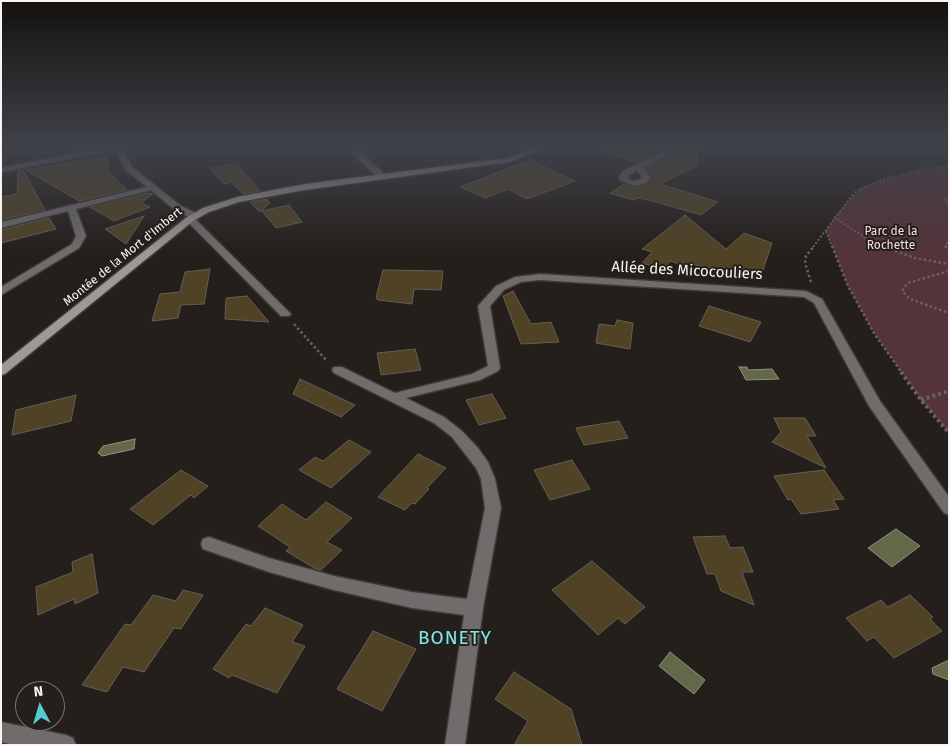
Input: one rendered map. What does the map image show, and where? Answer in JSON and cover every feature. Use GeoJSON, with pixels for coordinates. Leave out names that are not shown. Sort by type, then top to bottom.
{"type":"FeatureCollection","features":[{"type":"Feature","properties":{"kind":"street"},"geometry":{"type":"LineString","coordinates":[[145,183],[193,218],[285,314]]}},
{"type":"Feature","properties":{"kind":"street","name":"Montée de la Mort d'Imbert"},"geometry":{"type":"LineString","coordinates":[[3,367],[193,218],[220,205],[248,198],[345,183]]}},
{"type":"Feature","properties":{"kind":"street"},"geometry":{"type":"LineString","coordinates":[[1,225],[151,188]]}},
{"type":"Feature","properties":{"kind":"street"},"geometry":{"type":"LineString","coordinates":[[1,292],[76,246],[81,236],[71,208]]}},
{"type":"Feature","properties":{"kind":"street","name":"Allée des Micocouliers"},"geometry":{"type":"LineString","coordinates":[[395,397],[476,377],[494,368],[484,306],[500,288],[519,279],[540,277],[806,294],[815,297]]}},
{"type":"Feature","properties":{"kind":"street"},"geometry":{"type":"LineString","coordinates":[[815,297],[874,403],[949,509]]}},
{"type":"Feature","properties":{"kind":"street"},"geometry":{"type":"LineString","coordinates":[[338,370],[439,420],[457,434],[484,466],[493,508],[474,608],[455,745]]}},
{"type":"Feature","properties":{"kind":"street"},"geometry":{"type":"LineString","coordinates":[[209,544],[269,565],[334,583],[402,598],[474,608]]}},
{"type":"Feature","properties":{"kind":"street"},"geometry":{"type":"LineString","coordinates":[[1,732],[66,745]]}},
{"type":"Feature","properties":{"kind":"path"},"geometry":{"type":"LineString","coordinates":[[815,297],[805,263],[806,256],[855,192],[875,183]]}},
{"type":"Feature","properties":{"kind":"path"},"geometry":{"type":"LineString","coordinates":[[949,197],[944,200],[949,205]]}},
{"type":"Feature","properties":{"kind":"path"},"geometry":{"type":"LineString","coordinates":[[834,217],[864,238],[890,250],[915,258],[949,264]]}},
{"type":"Feature","properties":{"kind":"path"},"geometry":{"type":"LineString","coordinates":[[826,231],[848,286],[874,333],[921,400],[949,433]]}},
{"type":"Feature","properties":{"kind":"path"},"geometry":{"type":"LineString","coordinates":[[949,241],[945,245],[949,251]]}},
{"type":"Feature","properties":{"kind":"path"},"geometry":{"type":"LineString","coordinates":[[949,271],[908,283],[902,291],[910,299],[949,313]]}},
{"type":"Feature","properties":{"kind":"path"},"geometry":{"type":"LineString","coordinates":[[285,314],[328,363],[338,370]]}},
{"type":"Feature","properties":{"kind":"path"},"geometry":{"type":"LineString","coordinates":[[921,400],[949,390]]}},
{"type":"Feature","properties":{"kind":"green space","name":"Parc de la Rochette"},"geometry":{"type":"Polygon","coordinates":[[[874,183],[949,183],[949,433],[921,400],[874,333],[848,286],[826,231],[834,217],[860,188],[874,183]]]}},
{"type":"Feature","properties":{"kind":"shaded area"},"geometry":{"type":"Polygon","coordinates":[[[739,367],[747,367],[748,370],[772,369],[779,379],[746,380],[739,367]]]}},
{"type":"Feature","properties":{"kind":"shaded area"},"geometry":{"type":"Polygon","coordinates":[[[135,439],[134,449],[102,456],[98,453],[103,446],[135,439]]]}},
{"type":"Feature","properties":{"kind":"shaded area"},"geometry":{"type":"Polygon","coordinates":[[[896,529],[920,546],[892,567],[868,548],[896,529]]]}},
{"type":"Feature","properties":{"kind":"shaded area"},"geometry":{"type":"Polygon","coordinates":[[[670,652],[705,680],[694,694],[659,666],[670,652]]]}},
{"type":"Feature","properties":{"kind":"shaded area"},"geometry":{"type":"Polygon","coordinates":[[[949,660],[949,680],[933,674],[932,668],[949,660]]]}},
{"type":"Feature","properties":{"kind":"building"},"geometry":{"type":"Polygon","coordinates":[[[17,183],[30,183],[45,210],[1,220],[1,197],[17,194],[17,183]]]}},
{"type":"Feature","properties":{"kind":"building"},"geometry":{"type":"Polygon","coordinates":[[[48,183],[120,183],[127,190],[79,201],[48,183]]]}},
{"type":"Feature","properties":{"kind":"building"},"geometry":{"type":"Polygon","coordinates":[[[232,183],[253,183],[260,191],[243,194],[232,183]]]}},
{"type":"Feature","properties":{"kind":"building"},"geometry":{"type":"Polygon","coordinates":[[[471,183],[570,183],[527,199],[508,189],[485,198],[460,187],[471,183]]]}},
{"type":"Feature","properties":{"kind":"building"},"geometry":{"type":"Polygon","coordinates":[[[648,183],[662,183],[660,184],[718,202],[701,215],[649,200],[637,198],[633,200],[610,193],[624,184],[634,188],[647,185],[648,183]]]}},
{"type":"Feature","properties":{"kind":"building"},"geometry":{"type":"Polygon","coordinates":[[[146,193],[153,194],[141,203],[150,207],[114,221],[90,207],[146,193]]]}},
{"type":"Feature","properties":{"kind":"building"},"geometry":{"type":"Polygon","coordinates":[[[266,199],[270,203],[260,212],[250,202],[266,199]]]}},
{"type":"Feature","properties":{"kind":"building"},"geometry":{"type":"Polygon","coordinates":[[[289,205],[302,222],[276,228],[262,211],[289,205]]]}},
{"type":"Feature","properties":{"kind":"building"},"geometry":{"type":"Polygon","coordinates":[[[685,215],[726,249],[744,233],[772,243],[761,276],[743,272],[742,275],[687,263],[685,266],[670,261],[663,269],[642,263],[652,252],[642,249],[685,215]]]}},
{"type":"Feature","properties":{"kind":"building"},"geometry":{"type":"Polygon","coordinates":[[[144,216],[126,244],[105,229],[144,216]]]}},
{"type":"Feature","properties":{"kind":"building"},"geometry":{"type":"Polygon","coordinates":[[[49,218],[56,229],[1,243],[1,230],[49,218]]]}},
{"type":"Feature","properties":{"kind":"building"},"geometry":{"type":"Polygon","coordinates":[[[210,269],[204,304],[181,305],[178,318],[152,321],[160,294],[180,292],[185,272],[210,269]]]}},
{"type":"Feature","properties":{"kind":"building"},"geometry":{"type":"Polygon","coordinates":[[[383,270],[443,271],[441,290],[414,289],[412,304],[378,300],[376,298],[383,270]]]}},
{"type":"Feature","properties":{"kind":"building"},"geometry":{"type":"Polygon","coordinates":[[[513,291],[531,324],[551,322],[559,342],[521,344],[503,296],[513,291]]]}},
{"type":"Feature","properties":{"kind":"building"},"geometry":{"type":"Polygon","coordinates":[[[247,296],[269,322],[225,319],[226,298],[247,296]]]}},
{"type":"Feature","properties":{"kind":"building"},"geometry":{"type":"Polygon","coordinates":[[[709,306],[761,322],[750,342],[699,326],[709,306]]]}},
{"type":"Feature","properties":{"kind":"building"},"geometry":{"type":"Polygon","coordinates":[[[617,320],[633,323],[630,349],[596,343],[599,324],[615,326],[617,320]]]}},
{"type":"Feature","properties":{"kind":"building"},"geometry":{"type":"Polygon","coordinates":[[[415,349],[421,370],[381,375],[377,353],[415,349]]]}},
{"type":"Feature","properties":{"kind":"building"},"geometry":{"type":"Polygon","coordinates":[[[300,379],[355,405],[341,417],[293,394],[300,379]]]}},
{"type":"Feature","properties":{"kind":"building"},"geometry":{"type":"Polygon","coordinates":[[[492,394],[506,418],[479,425],[466,400],[492,394]]]}},
{"type":"Feature","properties":{"kind":"building"},"geometry":{"type":"Polygon","coordinates":[[[76,395],[71,421],[12,435],[16,410],[76,395]]]}},
{"type":"Feature","properties":{"kind":"building"},"geometry":{"type":"Polygon","coordinates":[[[774,418],[805,418],[816,436],[807,436],[826,468],[772,442],[781,432],[774,418]]]}},
{"type":"Feature","properties":{"kind":"building"},"geometry":{"type":"Polygon","coordinates":[[[619,421],[628,438],[584,445],[576,428],[619,421]]]}},
{"type":"Feature","properties":{"kind":"building"},"geometry":{"type":"Polygon","coordinates":[[[349,440],[371,452],[331,488],[299,470],[315,457],[323,461],[349,440]]]}},
{"type":"Feature","properties":{"kind":"building"},"geometry":{"type":"Polygon","coordinates":[[[418,454],[446,468],[427,488],[429,489],[415,504],[412,503],[405,510],[378,497],[418,454]]]}},
{"type":"Feature","properties":{"kind":"building"},"geometry":{"type":"Polygon","coordinates":[[[572,460],[590,489],[550,500],[534,470],[572,460]]]}},
{"type":"Feature","properties":{"kind":"building"},"geometry":{"type":"Polygon","coordinates":[[[181,470],[208,486],[194,498],[191,495],[153,525],[130,509],[181,470]]]}},
{"type":"Feature","properties":{"kind":"building"},"geometry":{"type":"Polygon","coordinates":[[[824,470],[844,499],[833,500],[839,509],[801,514],[791,499],[788,500],[774,476],[824,470]]]}},
{"type":"Feature","properties":{"kind":"building"},"geometry":{"type":"Polygon","coordinates":[[[326,502],[352,518],[327,542],[342,550],[321,570],[314,568],[286,551],[290,547],[258,526],[282,504],[306,520],[326,502]]]}},
{"type":"Feature","properties":{"kind":"building"},"geometry":{"type":"Polygon","coordinates":[[[725,536],[730,548],[743,547],[753,572],[742,572],[754,605],[721,591],[715,574],[707,574],[693,537],[725,536]]]}},
{"type":"Feature","properties":{"kind":"building"},"geometry":{"type":"Polygon","coordinates":[[[92,554],[98,593],[75,604],[74,599],[38,615],[36,587],[73,572],[72,562],[92,554]]]}},
{"type":"Feature","properties":{"kind":"building"},"geometry":{"type":"Polygon","coordinates":[[[592,561],[645,607],[625,624],[618,618],[598,635],[552,590],[592,561]]]}},
{"type":"Feature","properties":{"kind":"building"},"geometry":{"type":"Polygon","coordinates":[[[183,590],[203,595],[181,629],[174,628],[144,672],[123,667],[107,692],[82,685],[125,624],[131,625],[153,595],[176,601],[183,590]]]}},
{"type":"Feature","properties":{"kind":"building"},"geometry":{"type":"Polygon","coordinates":[[[910,595],[933,617],[930,619],[942,631],[894,658],[874,637],[867,641],[846,618],[881,600],[888,607],[910,595]]]}},
{"type":"Feature","properties":{"kind":"building"},"geometry":{"type":"Polygon","coordinates":[[[265,608],[303,625],[292,642],[305,646],[277,693],[232,675],[229,678],[213,669],[246,624],[251,626],[265,608]]]}},
{"type":"Feature","properties":{"kind":"building"},"geometry":{"type":"Polygon","coordinates":[[[373,631],[416,649],[382,711],[337,689],[373,631]]]}},
{"type":"Feature","properties":{"kind":"building"},"geometry":{"type":"Polygon","coordinates":[[[514,672],[571,709],[582,745],[514,745],[528,721],[495,699],[514,672]]]}},
{"type":"Feature","properties":{"kind":"district","name":"BONETY"},"geometry":{"type":"Point","coordinates":[455,639]}}]}
